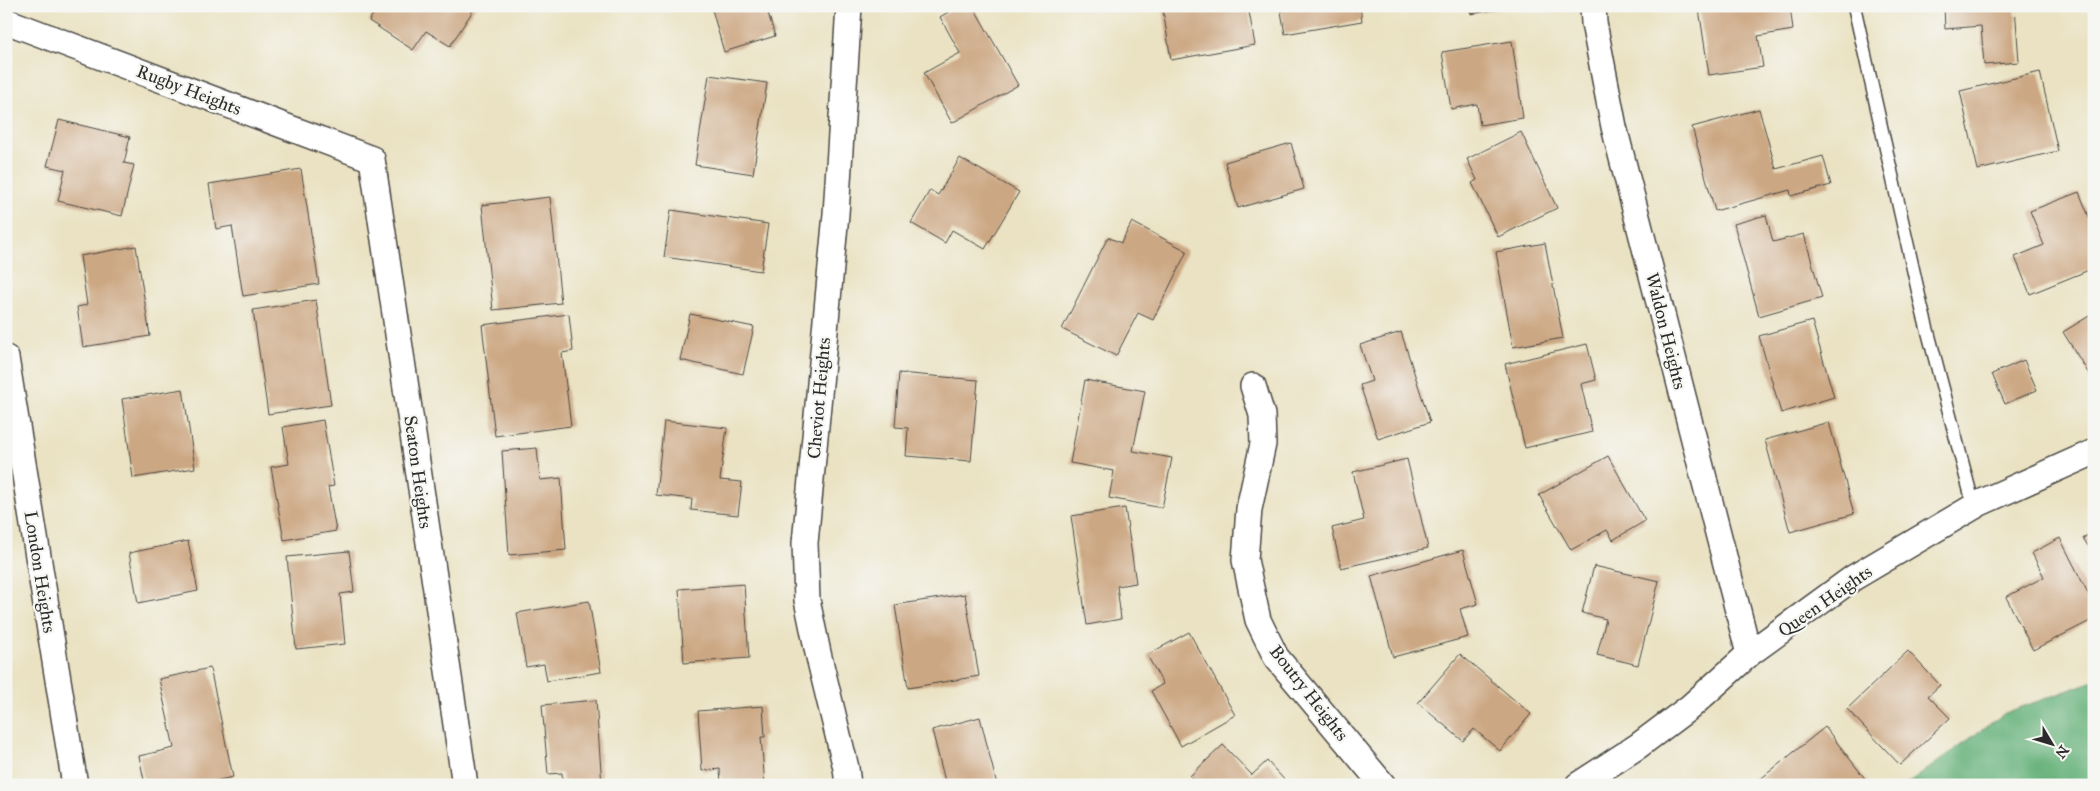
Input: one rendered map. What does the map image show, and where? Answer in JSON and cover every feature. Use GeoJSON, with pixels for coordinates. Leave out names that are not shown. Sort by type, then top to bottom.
{"type":"FeatureCollection","features":[{"type":"Feature","properties":{"kind":"street","name":"Cheviot Heights"},"geometry":{"type":"LineString","coordinates":[[848,785],[846,768],[807,600],[805,543],[836,214],[849,6]]}},
{"type":"Feature","properties":{"kind":"street","name":"Waldon Heights"},"geometry":{"type":"LineString","coordinates":[[1593,6],[1594,23],[1614,127],[1749,654]]}},
{"type":"Feature","properties":{"kind":"street","name":"Rugby Heights"},"geometry":{"type":"LineString","coordinates":[[6,21],[372,159]]}},
{"type":"Feature","properties":{"kind":"street","name":"Seaton Heights"},"geometry":{"type":"LineString","coordinates":[[372,159],[465,785]]}},
{"type":"Feature","properties":{"kind":"street","name":"London Heights"},"geometry":{"type":"LineString","coordinates":[[6,358],[74,785]]}},
{"type":"Feature","properties":{"kind":"street","name":"Boutry Heights"},"geometry":{"type":"LineString","coordinates":[[1253,386],[1262,415],[1263,444],[1249,509],[1245,560],[1258,620],[1276,657],[1382,785]]}},
{"type":"Feature","properties":{"kind":"street","name":"Queen Heights"},"geometry":{"type":"LineString","coordinates":[[1578,785],[1638,746],[1690,707],[1749,654],[1853,578],[1974,507],[2094,452]]}},
{"type":"Feature","properties":{"kind":"lane"},"geometry":{"type":"LineString","coordinates":[[1854,6],[1922,309],[1974,507]]}},
{"type":"Feature","properties":{"kind":"green space"},"geometry":{"type":"Polygon","coordinates":[[[2094,681],[2094,785],[1906,785],[2005,713],[2094,681]]]}},
{"type":"Feature","properties":{"kind":"building"},"geometry":{"type":"Polygon","coordinates":[[[361,6],[476,6],[450,46],[426,31],[413,50],[369,21],[373,14],[361,6]]]}},
{"type":"Feature","properties":{"kind":"building"},"geometry":{"type":"Polygon","coordinates":[[[711,6],[766,6],[775,36],[724,52],[711,6]]]}},
{"type":"Feature","properties":{"kind":"building"},"geometry":{"type":"Polygon","coordinates":[[[958,6],[973,6],[1018,85],[952,123],[924,73],[960,53],[940,17],[958,6]]]}},
{"type":"Feature","properties":{"kind":"building"},"geometry":{"type":"Polygon","coordinates":[[[1182,6],[1248,6],[1255,45],[1171,60],[1163,10],[1182,6]]]}},
{"type":"Feature","properties":{"kind":"building"},"geometry":{"type":"Polygon","coordinates":[[[1280,6],[1360,6],[1362,21],[1285,34],[1280,6]]]}},
{"type":"Feature","properties":{"kind":"building"},"geometry":{"type":"Polygon","coordinates":[[[1469,6],[1510,6],[1510,7],[1471,14],[1469,6]]]}},
{"type":"Feature","properties":{"kind":"building"},"geometry":{"type":"Polygon","coordinates":[[[1719,6],[1790,6],[1793,30],[1758,36],[1763,67],[1709,75],[1699,9],[1719,6]]]}},
{"type":"Feature","properties":{"kind":"building"},"geometry":{"type":"Polygon","coordinates":[[[1944,6],[2015,6],[2019,62],[1984,65],[1981,26],[1945,29],[1944,6]]]}},
{"type":"Feature","properties":{"kind":"building"},"geometry":{"type":"Polygon","coordinates":[[[1512,41],[1523,118],[1480,125],[1477,104],[1451,109],[1442,52],[1512,41]]]}},
{"type":"Feature","properties":{"kind":"building"},"geometry":{"type":"Polygon","coordinates":[[[2040,72],[2058,151],[1978,170],[1960,91],[2040,72]]]}},
{"type":"Feature","properties":{"kind":"building"},"geometry":{"type":"Polygon","coordinates":[[[709,75],[767,83],[753,174],[695,165],[709,75]]]}},
{"type":"Feature","properties":{"kind":"building"},"geometry":{"type":"Polygon","coordinates":[[[1759,109],[1776,169],[1823,156],[1831,185],[1791,196],[1790,190],[1715,211],[1692,127],[1759,109]]]}},
{"type":"Feature","properties":{"kind":"building"},"geometry":{"type":"Polygon","coordinates":[[[59,120],[130,137],[124,163],[134,165],[122,216],[58,201],[65,170],[47,166],[59,120]]]}},
{"type":"Feature","properties":{"kind":"building"},"geometry":{"type":"Polygon","coordinates":[[[1521,132],[1557,208],[1498,237],[1472,183],[1477,180],[1467,159],[1521,132]]]}},
{"type":"Feature","properties":{"kind":"building"},"geometry":{"type":"Polygon","coordinates":[[[1291,143],[1304,189],[1238,208],[1225,162],[1291,143]]]}},
{"type":"Feature","properties":{"kind":"building"},"geometry":{"type":"Polygon","coordinates":[[[960,158],[1019,192],[985,249],[952,230],[945,243],[911,223],[930,190],[938,195],[960,158]]]}},
{"type":"Feature","properties":{"kind":"building"},"geometry":{"type":"Polygon","coordinates":[[[301,169],[319,284],[243,296],[232,226],[216,229],[209,184],[301,169]]]}},
{"type":"Feature","properties":{"kind":"building"},"geometry":{"type":"Polygon","coordinates":[[[2079,192],[2094,229],[2094,268],[2030,294],[2015,257],[2044,245],[2030,211],[2079,192]]]}},
{"type":"Feature","properties":{"kind":"building"},"geometry":{"type":"Polygon","coordinates":[[[550,197],[561,303],[493,310],[482,205],[550,197]]]}},
{"type":"Feature","properties":{"kind":"building"},"geometry":{"type":"Polygon","coordinates":[[[671,210],[768,224],[761,271],[664,257],[671,210]]]}},
{"type":"Feature","properties":{"kind":"building"},"geometry":{"type":"Polygon","coordinates":[[[1766,215],[1773,242],[1804,234],[1822,298],[1759,316],[1734,224],[1766,215]]]}},
{"type":"Feature","properties":{"kind":"building"},"geometry":{"type":"Polygon","coordinates":[[[1132,222],[1187,251],[1153,320],[1138,313],[1116,356],[1062,329],[1108,237],[1121,243],[1132,222]]]}},
{"type":"Feature","properties":{"kind":"building"},"geometry":{"type":"Polygon","coordinates":[[[1545,243],[1563,338],[1513,347],[1496,252],[1545,243]]]}},
{"type":"Feature","properties":{"kind":"building"},"geometry":{"type":"Polygon","coordinates":[[[136,246],[150,336],[83,347],[77,307],[87,305],[80,256],[136,246]]]}},
{"type":"Feature","properties":{"kind":"building"},"geometry":{"type":"Polygon","coordinates":[[[316,300],[331,405],[268,414],[253,310],[316,300]]]}},
{"type":"Feature","properties":{"kind":"building"},"geometry":{"type":"Polygon","coordinates":[[[2094,313],[2094,382],[2063,332],[2094,313]]]}},
{"type":"Feature","properties":{"kind":"building"},"geometry":{"type":"Polygon","coordinates":[[[569,314],[573,351],[562,353],[571,426],[495,436],[482,325],[569,314]]]}},
{"type":"Feature","properties":{"kind":"building"},"geometry":{"type":"Polygon","coordinates":[[[690,314],[754,327],[743,374],[680,360],[690,314]]]}},
{"type":"Feature","properties":{"kind":"building"},"geometry":{"type":"Polygon","coordinates":[[[1812,321],[1834,397],[1781,413],[1759,336],[1812,321]]]}},
{"type":"Feature","properties":{"kind":"building"},"geometry":{"type":"Polygon","coordinates":[[[1401,332],[1430,422],[1378,439],[1360,385],[1372,381],[1360,345],[1401,332]]]}},
{"type":"Feature","properties":{"kind":"building"},"geometry":{"type":"Polygon","coordinates":[[[1587,344],[1596,380],[1581,384],[1592,432],[1525,448],[1505,364],[1587,344]]]}},
{"type":"Feature","properties":{"kind":"building"},"geometry":{"type":"Polygon","coordinates":[[[2024,360],[2037,390],[2005,404],[1992,374],[2024,360]]]}},
{"type":"Feature","properties":{"kind":"building"},"geometry":{"type":"Polygon","coordinates":[[[899,373],[978,380],[971,461],[906,456],[908,428],[895,427],[899,373]]]}},
{"type":"Feature","properties":{"kind":"building"},"geometry":{"type":"Polygon","coordinates":[[[1085,380],[1145,391],[1133,451],[1172,458],[1162,508],[1109,498],[1114,471],[1070,463],[1085,380]]]}},
{"type":"Feature","properties":{"kind":"building"},"geometry":{"type":"Polygon","coordinates":[[[183,389],[195,468],[133,478],[122,399],[183,389]]]}},
{"type":"Feature","properties":{"kind":"building"},"geometry":{"type":"Polygon","coordinates":[[[323,420],[334,486],[328,487],[336,531],[284,540],[271,467],[289,464],[283,427],[323,420]]]}},
{"type":"Feature","properties":{"kind":"building"},"geometry":{"type":"Polygon","coordinates":[[[664,421],[727,428],[720,480],[742,482],[738,515],[691,510],[692,499],[656,495],[664,421]]]}},
{"type":"Feature","properties":{"kind":"building"},"geometry":{"type":"Polygon","coordinates":[[[1829,422],[1854,514],[1790,532],[1765,440],[1829,422]]]}},
{"type":"Feature","properties":{"kind":"building"},"geometry":{"type":"Polygon","coordinates":[[[537,448],[540,480],[561,478],[566,550],[509,555],[502,451],[537,448]]]}},
{"type":"Feature","properties":{"kind":"building"},"geometry":{"type":"Polygon","coordinates":[[[1608,456],[1645,521],[1613,540],[1607,530],[1571,550],[1539,495],[1608,456]]]}},
{"type":"Feature","properties":{"kind":"building"},"geometry":{"type":"Polygon","coordinates":[[[1407,459],[1428,548],[1341,568],[1332,528],[1364,520],[1353,472],[1407,459]]]}},
{"type":"Feature","properties":{"kind":"building"},"geometry":{"type":"Polygon","coordinates":[[[1125,508],[1136,583],[1117,586],[1121,619],[1087,625],[1071,516],[1125,508]]]}},
{"type":"Feature","properties":{"kind":"building"},"geometry":{"type":"Polygon","coordinates":[[[2094,531],[2094,555],[2083,538],[2094,531]]]}},
{"type":"Feature","properties":{"kind":"building"},"geometry":{"type":"Polygon","coordinates":[[[2060,538],[2094,605],[2094,619],[2033,650],[2006,597],[2044,577],[2032,553],[2060,538]]]}},
{"type":"Feature","properties":{"kind":"building"},"geometry":{"type":"Polygon","coordinates":[[[188,541],[198,591],[138,603],[129,553],[188,541]]]}},
{"type":"Feature","properties":{"kind":"building"},"geometry":{"type":"Polygon","coordinates":[[[1463,550],[1478,604],[1460,609],[1468,637],[1393,657],[1371,576],[1463,550]]]}},
{"type":"Feature","properties":{"kind":"building"},"geometry":{"type":"Polygon","coordinates":[[[349,551],[354,592],[340,594],[345,644],[296,649],[287,557],[349,551]]]}},
{"type":"Feature","properties":{"kind":"building"},"geometry":{"type":"Polygon","coordinates":[[[1594,566],[1659,581],[1638,665],[1597,655],[1606,619],[1582,613],[1594,566]]]}},
{"type":"Feature","properties":{"kind":"building"},"geometry":{"type":"Polygon","coordinates":[[[744,584],[749,658],[684,663],[679,589],[744,584]]]}},
{"type":"Feature","properties":{"kind":"building"},"geometry":{"type":"Polygon","coordinates":[[[965,594],[979,676],[908,688],[895,605],[965,594]]]}},
{"type":"Feature","properties":{"kind":"building"},"geometry":{"type":"Polygon","coordinates":[[[589,601],[601,672],[547,681],[544,664],[526,667],[517,613],[589,601]]]}},
{"type":"Feature","properties":{"kind":"building"},"geometry":{"type":"Polygon","coordinates":[[[1189,632],[1235,715],[1181,746],[1151,691],[1163,684],[1147,655],[1189,632]]]}},
{"type":"Feature","properties":{"kind":"building"},"geometry":{"type":"Polygon","coordinates":[[[1908,651],[1940,685],[1928,696],[1950,718],[1900,765],[1847,709],[1908,651]]]}},
{"type":"Feature","properties":{"kind":"building"},"geometry":{"type":"Polygon","coordinates":[[[1460,654],[1531,714],[1500,751],[1474,729],[1463,741],[1418,703],[1460,654]]]}},
{"type":"Feature","properties":{"kind":"building"},"geometry":{"type":"Polygon","coordinates":[[[210,668],[233,777],[197,785],[145,785],[139,756],[174,748],[159,679],[210,668]]]}},
{"type":"Feature","properties":{"kind":"building"},"geometry":{"type":"Polygon","coordinates":[[[596,700],[602,785],[563,785],[562,773],[548,774],[542,705],[596,700]]]}},
{"type":"Feature","properties":{"kind":"building"},"geometry":{"type":"Polygon","coordinates":[[[763,706],[765,737],[761,737],[765,785],[721,785],[720,769],[702,771],[698,711],[763,706]]]}},
{"type":"Feature","properties":{"kind":"building"},"geometry":{"type":"Polygon","coordinates":[[[980,717],[997,785],[946,785],[932,730],[980,717]]]}},
{"type":"Feature","properties":{"kind":"building"},"geometry":{"type":"Polygon","coordinates":[[[1825,727],[1870,785],[1753,785],[1825,727]]]}},
{"type":"Feature","properties":{"kind":"building"},"geometry":{"type":"Polygon","coordinates":[[[1223,745],[1252,775],[1267,761],[1289,785],[1198,785],[1190,776],[1223,745]]]}}]}
